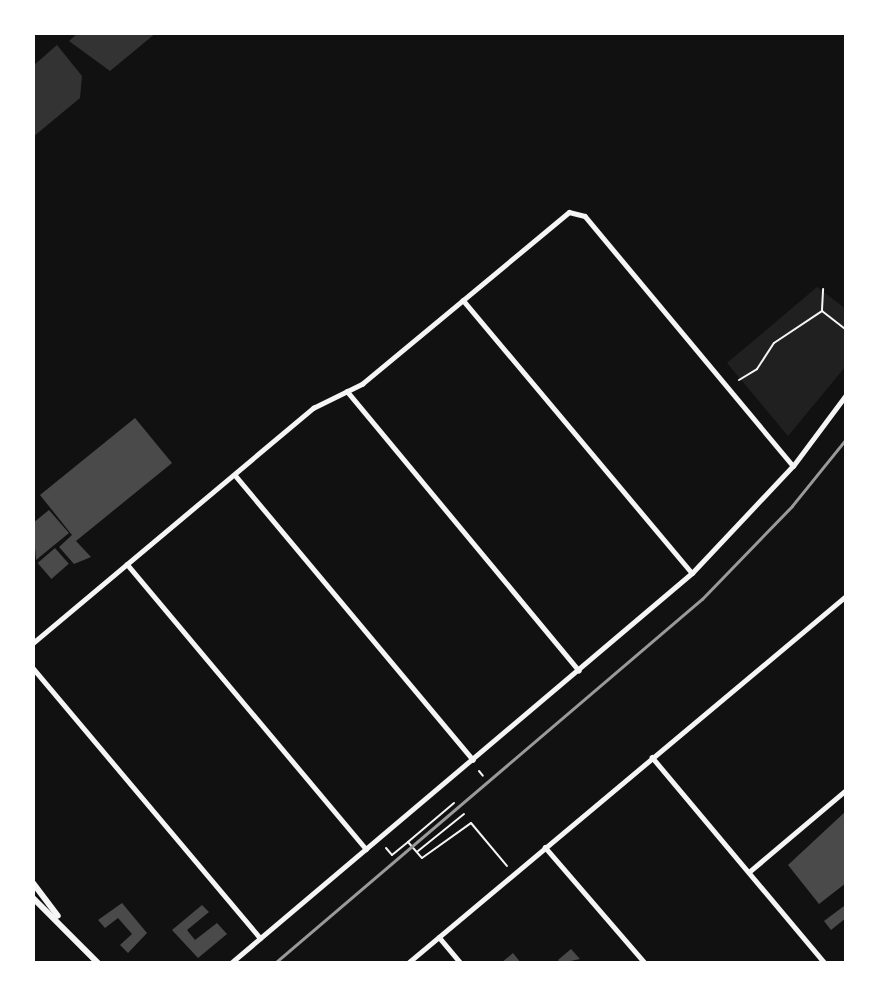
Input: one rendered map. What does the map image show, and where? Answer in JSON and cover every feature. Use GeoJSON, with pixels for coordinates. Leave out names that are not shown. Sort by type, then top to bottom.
{"type":"FeatureCollection","features":[{"type":"Feature","properties":{"kind":"main road"},"geometry":{"type":"LineString","coordinates":[[33,883],[99,963]]}},
{"type":"Feature","properties":{"kind":"main road"},"geometry":{"type":"LineString","coordinates":[[33,898],[66,926]]}},
{"type":"Feature","properties":{"kind":"street"},"geometry":{"type":"LineString","coordinates":[[33,643],[313,408],[347,391],[578,211],[793,466]]}},
{"type":"Feature","properties":{"kind":"street"},"geometry":{"type":"LineString","coordinates":[[463,300],[692,573]]}},
{"type":"Feature","properties":{"kind":"street"},"geometry":{"type":"LineString","coordinates":[[347,391],[579,670]]}},
{"type":"Feature","properties":{"kind":"street"},"geometry":{"type":"LineString","coordinates":[[231,963],[692,573],[793,466],[846,395]]}},
{"type":"Feature","properties":{"kind":"street"},"geometry":{"type":"LineString","coordinates":[[235,475],[473,760]]}},
{"type":"Feature","properties":{"kind":"street"},"geometry":{"type":"LineString","coordinates":[[127,564],[366,849]]}},
{"type":"Feature","properties":{"kind":"street"},"geometry":{"type":"LineString","coordinates":[[408,963],[846,596]]}},
{"type":"Feature","properties":{"kind":"street"},"geometry":{"type":"LineString","coordinates":[[33,668],[260,939]]}},
{"type":"Feature","properties":{"kind":"street"},"geometry":{"type":"LineString","coordinates":[[652,757],[825,963]]}},
{"type":"Feature","properties":{"kind":"street"},"geometry":{"type":"LineString","coordinates":[[748,872],[846,790]]}},
{"type":"Feature","properties":{"kind":"street"},"geometry":{"type":"LineString","coordinates":[[545,847],[645,963]]}},
{"type":"Feature","properties":{"kind":"street"},"geometry":{"type":"LineString","coordinates":[[439,937],[461,963]]}},
{"type":"Feature","properties":{"kind":"path"},"geometry":{"type":"LineString","coordinates":[[822,311],[823,289]]}},
{"type":"Feature","properties":{"kind":"path"},"geometry":{"type":"LineString","coordinates":[[822,311],[846,330]]}},
{"type":"Feature","properties":{"kind":"path"},"geometry":{"type":"LineString","coordinates":[[739,380],[757,369],[774,343],[822,311]]}},
{"type":"Feature","properties":{"kind":"path"},"geometry":{"type":"LineString","coordinates":[[479,771],[483,776]]}},
{"type":"Feature","properties":{"kind":"path"},"geometry":{"type":"LineString","coordinates":[[386,848],[394,854],[454,803]]}},
{"type":"Feature","properties":{"kind":"path"},"geometry":{"type":"LineString","coordinates":[[417,852],[464,814]]}},
{"type":"Feature","properties":{"kind":"path"},"geometry":{"type":"LineString","coordinates":[[408,842],[422,858],[474,827],[507,866]]}},
{"type":"Feature","properties":{"kind":"shaded area"},"geometry":{"type":"Polygon","coordinates":[[[78,33],[156,33],[110,71],[69,41],[78,33]]]}},
{"type":"Feature","properties":{"kind":"shaded area"},"geometry":{"type":"Polygon","coordinates":[[[57,45],[82,76],[80,98],[33,137],[33,66],[57,45]]]}},
{"type":"Feature","properties":{"kind":"shaded area"},"geometry":{"type":"Polygon","coordinates":[[[817,287],[846,309],[846,366],[788,436],[727,363],[817,287]]]}},
{"type":"Feature","properties":{"kind":"building"},"geometry":{"type":"Polygon","coordinates":[[[135,418],[172,463],[76,541],[91,557],[74,564],[59,547],[72,535],[40,495],[135,418]]]}},
{"type":"Feature","properties":{"kind":"building"},"geometry":{"type":"Polygon","coordinates":[[[49,510],[69,533],[36,560],[33,523],[49,510]]]}},
{"type":"Feature","properties":{"kind":"building"},"geometry":{"type":"Polygon","coordinates":[[[55,548],[69,564],[51,579],[38,563],[55,548]]]}},
{"type":"Feature","properties":{"kind":"building"},"geometry":{"type":"Polygon","coordinates":[[[846,811],[846,883],[819,904],[788,865],[846,811]]]}},
{"type":"Feature","properties":{"kind":"building"},"geometry":{"type":"Polygon","coordinates":[[[122,903],[147,933],[128,953],[120,945],[132,934],[118,918],[105,928],[98,920],[122,903]]]}},
{"type":"Feature","properties":{"kind":"building"},"geometry":{"type":"Polygon","coordinates":[[[202,905],[209,912],[187,930],[195,940],[217,923],[227,934],[198,958],[172,930],[202,905]]]}},
{"type":"Feature","properties":{"kind":"building"},"geometry":{"type":"Polygon","coordinates":[[[844,906],[846,918],[831,930],[824,921],[844,906]]]}},
{"type":"Feature","properties":{"kind":"building"},"geometry":{"type":"Polygon","coordinates":[[[571,949],[580,959],[561,963],[558,960],[571,949]]]}},
{"type":"Feature","properties":{"kind":"building"},"geometry":{"type":"Polygon","coordinates":[[[513,953],[521,963],[501,963],[513,953]]]}},
{"type":"Feature","properties":{"kind":"railway"},"geometry":{"type":"LineString","coordinates":[[275,963],[702,599],[792,506],[846,439]]}}]}
